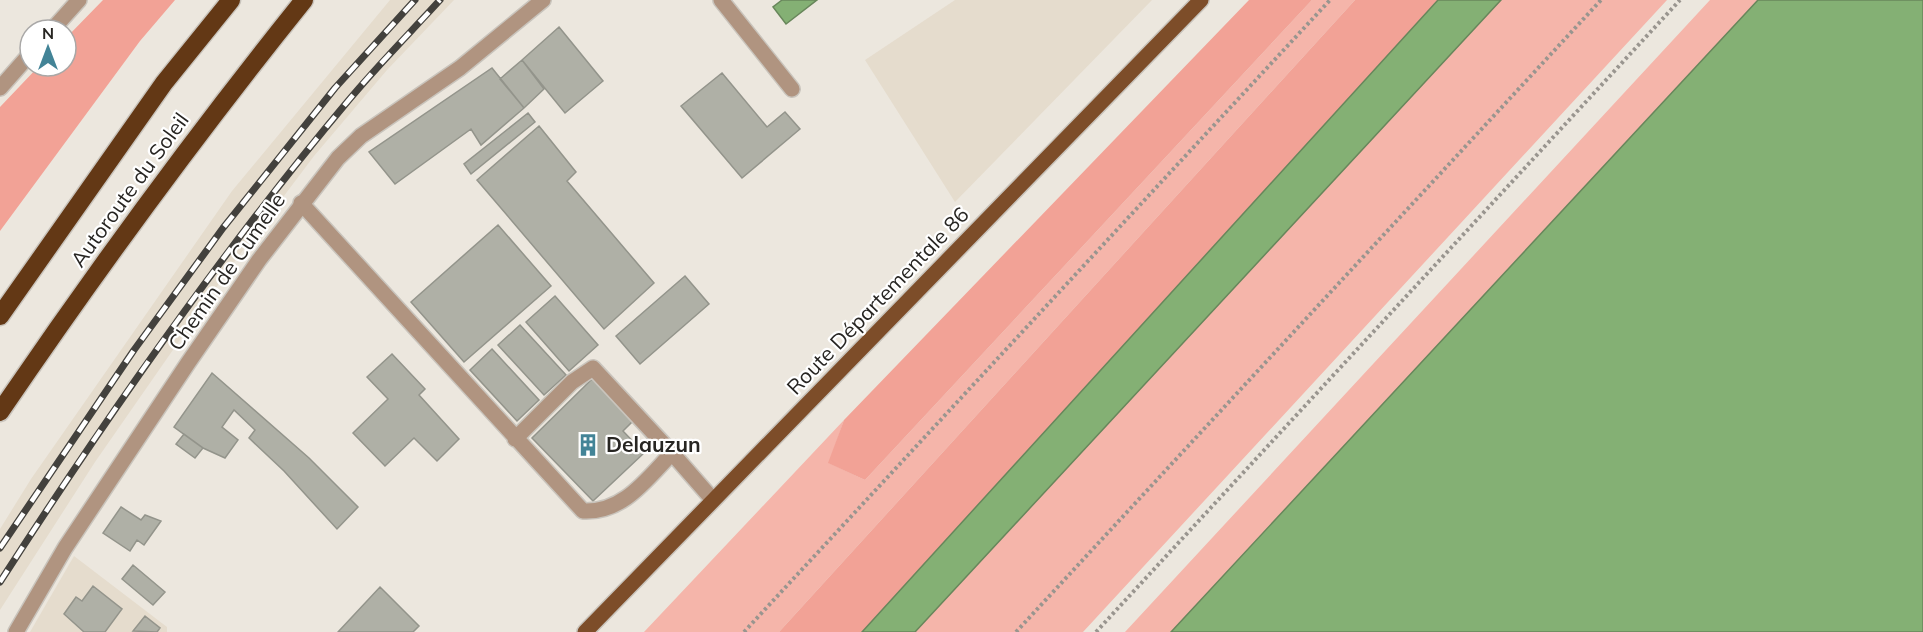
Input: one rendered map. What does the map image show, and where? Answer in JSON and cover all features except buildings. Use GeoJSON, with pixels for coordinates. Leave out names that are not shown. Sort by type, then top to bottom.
{"type":"FeatureCollection","features":[{"type":"Feature","properties":{"kind":"highway","name":"Autoroute du Soleil"},"geometry":{"type":"LineString","coordinates":[[0,316],[164,83],[231,0]]}},
{"type":"Feature","properties":{"kind":"highway","name":"Autoroute du Soleil"},"geometry":{"type":"LineString","coordinates":[[0,412],[133,222],[217,109],[304,0]]}},
{"type":"Feature","properties":{"kind":"main road","name":"Route Départementale 86"},"geometry":{"type":"LineString","coordinates":[[585,632],[1201,0]]}},
{"type":"Feature","properties":{"kind":"street"},"geometry":{"type":"LineString","coordinates":[[63,18],[79,0]]}},
{"type":"Feature","properties":{"kind":"street","name":"Chemin de Cumelle"},"geometry":{"type":"LineString","coordinates":[[16,632],[65,548],[188,363],[301,203],[338,158],[361,136],[460,68],[543,0]]}},
{"type":"Feature","properties":{"kind":"street"},"geometry":{"type":"LineString","coordinates":[[721,0],[792,89]]}},
{"type":"Feature","properties":{"kind":"street"},"geometry":{"type":"LineString","coordinates":[[0,88],[18,68]]}},
{"type":"Feature","properties":{"kind":"street"},"geometry":{"type":"LineString","coordinates":[[301,203],[583,511],[601,512],[631,495],[672,453]]}},
{"type":"Feature","properties":{"kind":"street"},"geometry":{"type":"LineString","coordinates":[[515,439],[572,382],[593,368],[713,500]]}},
{"type":"Feature","properties":{"kind":"path"},"geometry":{"type":"LineString","coordinates":[[744,632],[1330,0]]}},
{"type":"Feature","properties":{"kind":"path"},"geometry":{"type":"LineString","coordinates":[[1016,632],[1601,0]]}},
{"type":"Feature","properties":{"kind":"path"},"geometry":{"type":"LineString","coordinates":[[1096,632],[1680,0]]}},
{"type":"Feature","properties":{"kind":"shaded area"},"geometry":{"type":"Polygon","coordinates":[[[103,0],[175,0],[140,41],[0,231],[0,107],[28,78],[78,78],[78,26],[103,0]]]}},
{"type":"Feature","properties":{"kind":"shaded area"},"geometry":{"type":"Polygon","coordinates":[[[390,0],[454,0],[387,70],[314,156],[232,265],[95,462],[0,610],[0,529],[31,479],[232,191],[390,0]]]}},
{"type":"Feature","properties":{"kind":"shaded area"},"geometry":{"type":"Polygon","coordinates":[[[782,0],[817,0],[786,24],[773,7],[782,0]]]}},
{"type":"Feature","properties":{"kind":"shaded area"},"geometry":{"type":"Polygon","coordinates":[[[955,0],[1152,0],[955,202],[865,60],[955,0]]]}},
{"type":"Feature","properties":{"kind":"shaded area"},"geometry":{"type":"Polygon","coordinates":[[[1249,0],[1312,0],[865,480],[828,463],[844,420],[1249,0]]]}},
{"type":"Feature","properties":{"kind":"shaded area"},"geometry":{"type":"Polygon","coordinates":[[[1312,0],[1355,0],[779,632],[644,632],[844,420],[829,463],[865,480],[1312,0]]]}},
{"type":"Feature","properties":{"kind":"shaded area"},"geometry":{"type":"Polygon","coordinates":[[[1355,0],[1438,0],[862,632],[779,632],[1355,0]]]}},
{"type":"Feature","properties":{"kind":"shaded area"},"geometry":{"type":"Polygon","coordinates":[[[1438,0],[1501,0],[915,632],[862,632],[1438,0]]]}},
{"type":"Feature","properties":{"kind":"shaded area"},"geometry":{"type":"Polygon","coordinates":[[[1501,0],[1667,0],[1083,632],[915,632],[1501,0]]]}},
{"type":"Feature","properties":{"kind":"shaded area"},"geometry":{"type":"Polygon","coordinates":[[[1710,0],[1758,0],[1171,632],[1125,632],[1710,0]]]}},
{"type":"Feature","properties":{"kind":"shaded area"},"geometry":{"type":"Polygon","coordinates":[[[1758,0],[1923,0],[1923,632],[1171,632],[1758,0]]]}},
{"type":"Feature","properties":{"kind":"shaded area"},"geometry":{"type":"Polygon","coordinates":[[[74,556],[167,627],[167,632],[30,632],[74,556]]]}},
{"type":"Feature","properties":{"kind":"railway"},"geometry":{"type":"LineString","coordinates":[[0,548],[134,350],[223,228],[335,88],[415,0]]}},
{"type":"Feature","properties":{"kind":"railway"},"geometry":{"type":"LineString","coordinates":[[0,582],[82,458],[210,276],[301,158],[359,88],[440,0]]}},
{"type":"Feature","properties":{"kind":"place","name":"Delauzun"},"geometry":{"type":"Point","coordinates":[588,445]}}]}
